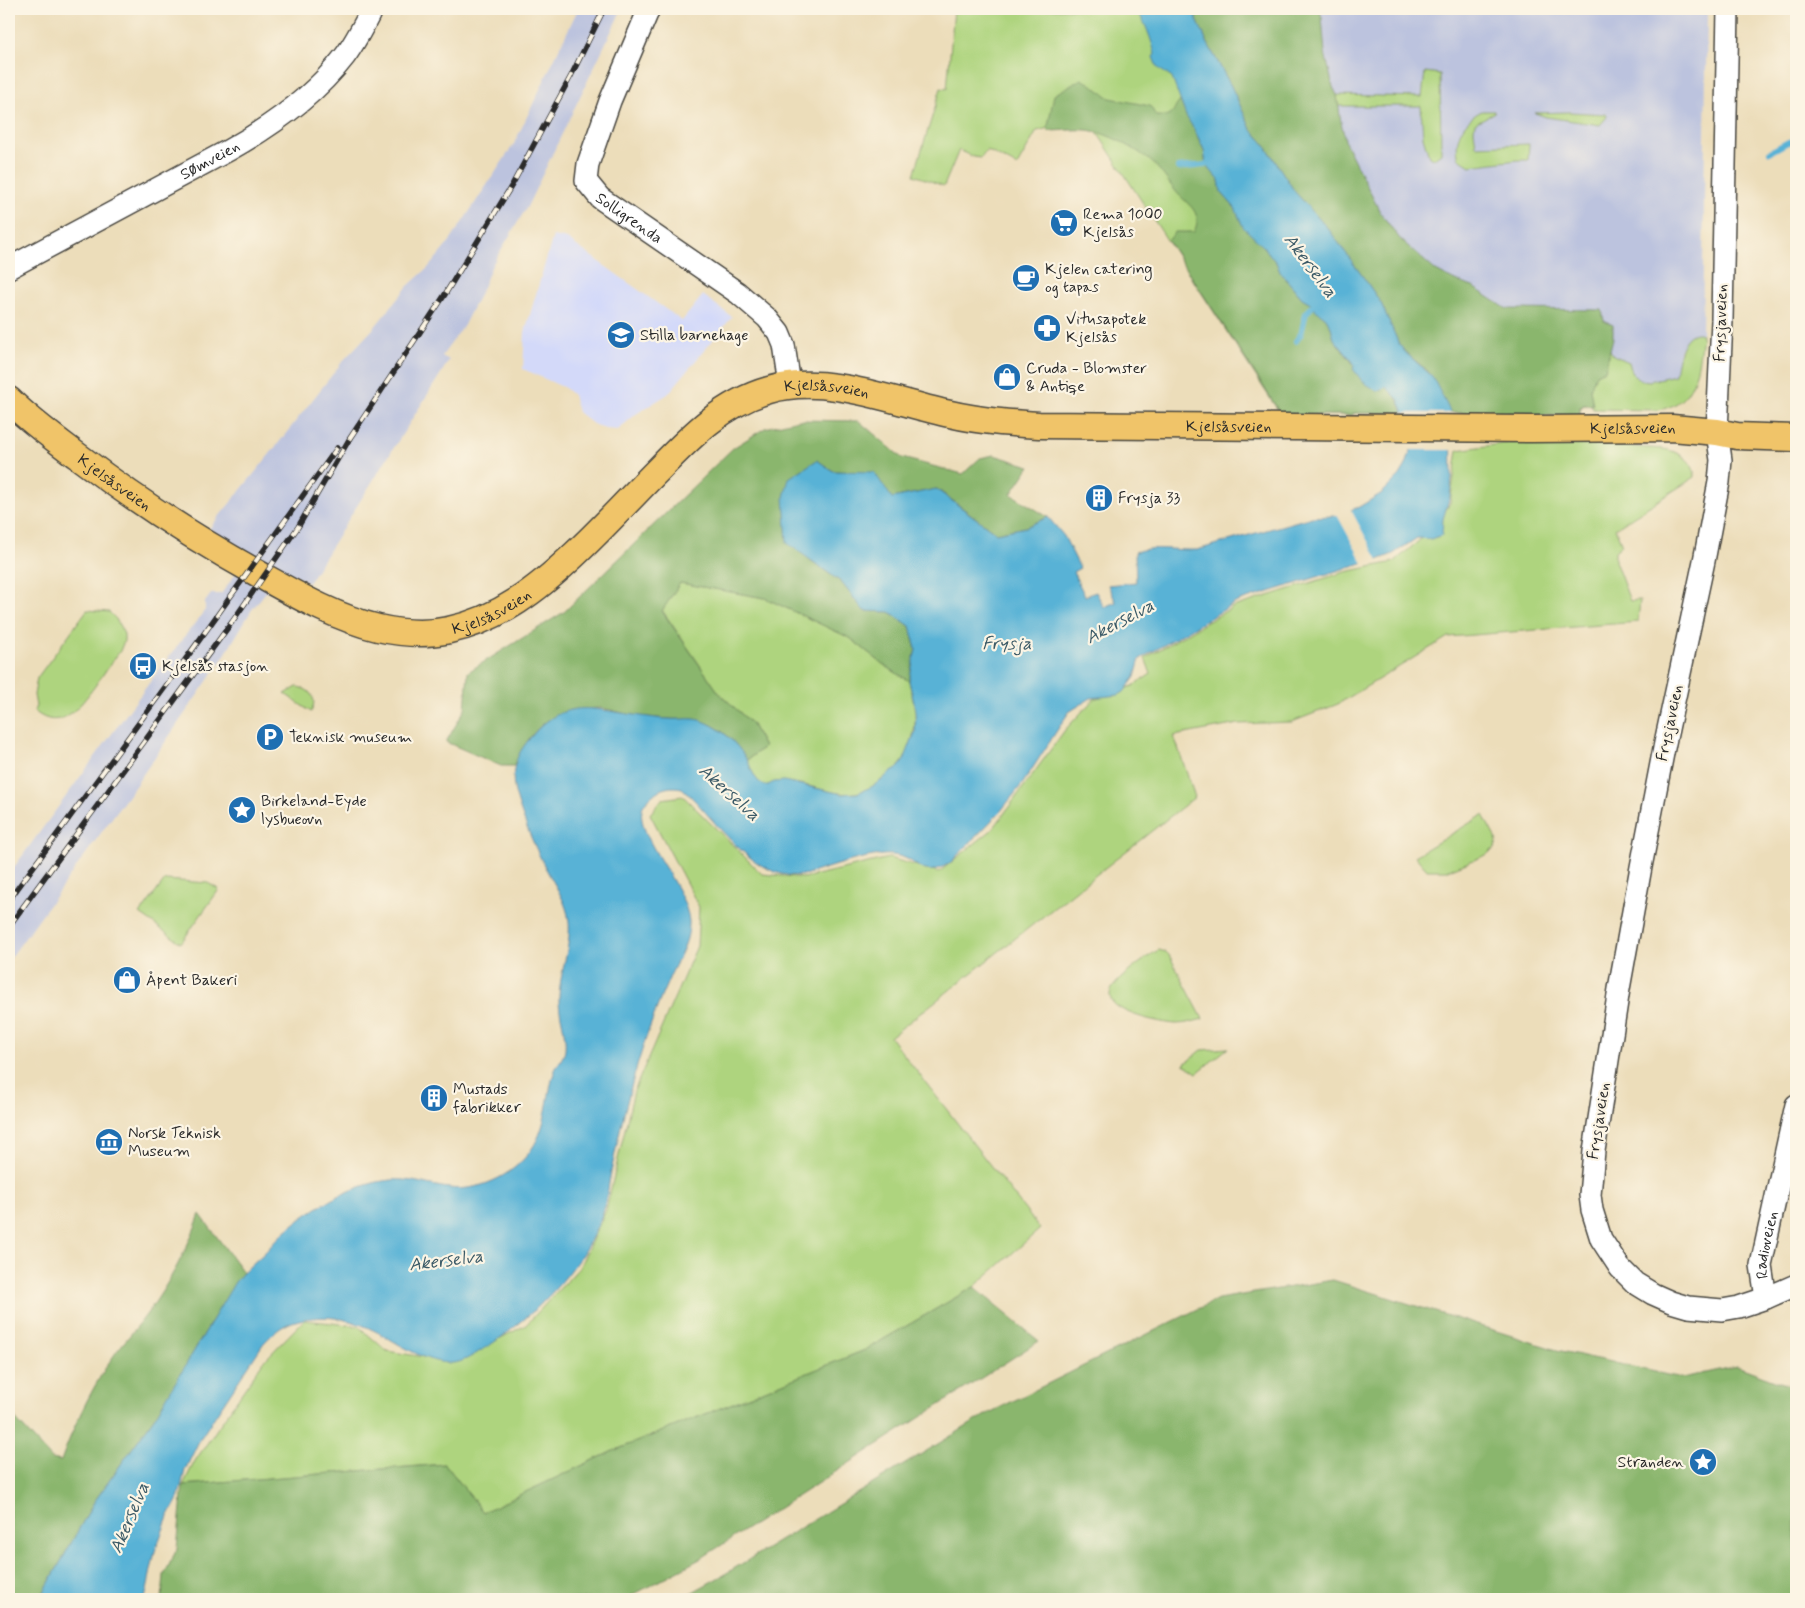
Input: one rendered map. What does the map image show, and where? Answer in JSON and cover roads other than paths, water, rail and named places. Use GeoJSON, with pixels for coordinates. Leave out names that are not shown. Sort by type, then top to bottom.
{"type":"FeatureCollection","features":[{"type":"Feature","properties":{"kind":"main road","name":"Kjelsåsveien"},"geometry":{"type":"LineString","coordinates":[[9,400],[51,436],[123,490],[219,552],[302,597],[350,620],[395,631],[427,633],[448,631],[472,624],[495,615],[522,598],[576,554],[706,423],[746,398],[790,385],[805,384],[840,388],[973,419],[1039,425],[1530,429],[1672,428],[1760,438],[1796,438]]}},
{"type":"Feature","properties":{"kind":"street","name":"Sømveien"},"geometry":{"type":"LineString","coordinates":[[9,268],[229,150],[280,118],[328,76],[346,56],[361,32],[372,9]]}},
{"type":"Feature","properties":{"kind":"street","name":"Solligrenda"},"geometry":{"type":"LineString","coordinates":[[649,9],[610,100],[588,164],[586,181],[600,198],[738,293],[767,318],[779,333],[784,345],[790,385]]}},
{"type":"Feature","properties":{"kind":"street","name":"Frysjaveien"},"geometry":{"type":"LineString","coordinates":[[1728,9],[1722,300],[1717,432],[1721,460],[1718,491],[1641,867],[1594,1152],[1590,1195],[1596,1224],[1609,1253],[1620,1268],[1635,1283],[1671,1302],[1688,1307],[1722,1310],[1739,1307],[1766,1298],[1796,1285]]}},
{"type":"Feature","properties":{"kind":"street","name":"Radioveien"},"geometry":{"type":"LineString","coordinates":[[1766,1298],[1761,1265],[1796,1104]]}},
{"type":"Feature","properties":{"kind":"water","name":"Frysja"},"geometry":{"type":"Polygon","coordinates":[[[1134,9],[1192,9],[1251,129],[1263,142],[1295,192],[1330,231],[1366,281],[1381,303],[1399,344],[1406,353],[1432,376],[1451,413],[1452,478],[1450,496],[1443,519],[1442,535],[1431,539],[1417,538],[1393,554],[1378,560],[1362,563],[1237,602],[1140,659],[1135,677],[1124,692],[1119,695],[1091,698],[1069,712],[1023,783],[1000,812],[950,863],[939,868],[925,870],[901,857],[883,855],[852,861],[811,873],[791,875],[773,871],[755,861],[739,848],[682,788],[667,788],[656,792],[648,799],[642,809],[642,821],[653,848],[680,893],[686,907],[689,929],[685,945],[649,1028],[629,1094],[603,1212],[583,1253],[569,1272],[554,1291],[519,1324],[482,1350],[458,1362],[449,1363],[429,1359],[368,1328],[347,1320],[325,1317],[297,1321],[285,1325],[263,1344],[200,1439],[185,1470],[178,1499],[168,1517],[155,1551],[145,1599],[41,1599],[94,1502],[156,1415],[235,1282],[279,1237],[316,1208],[346,1192],[376,1182],[406,1180],[460,1189],[482,1185],[513,1169],[534,1145],[543,1125],[554,1073],[565,1050],[559,997],[569,930],[569,919],[564,902],[532,840],[514,789],[513,774],[516,761],[527,742],[540,727],[553,717],[566,711],[580,709],[594,709],[662,719],[695,719],[719,729],[733,741],[762,784],[766,786],[774,782],[784,781],[842,794],[857,793],[871,787],[899,767],[904,760],[915,732],[916,712],[909,681],[916,649],[910,626],[890,612],[864,611],[841,582],[787,543],[784,497],[789,478],[817,460],[833,471],[874,472],[892,498],[936,489],[996,533],[1026,527],[1048,517],[1064,536],[1080,568],[1073,572],[1085,596],[1096,592],[1104,607],[1116,602],[1108,585],[1136,582],[1135,552],[1150,549],[1197,550],[1312,517],[1335,516],[1359,507],[1382,493],[1400,475],[1411,450],[1402,408],[1398,399],[1386,387],[1377,391],[1362,381],[1353,369],[1353,362],[1334,339],[1326,318],[1302,298],[1280,272],[1277,264],[1264,247],[1243,227],[1235,208],[1221,192],[1219,180],[1206,165],[1204,150],[1186,116],[1172,78],[1157,67],[1147,30],[1138,12],[1134,9]]]}},
{"type":"Feature","properties":{"kind":"waterway"},"geometry":{"type":"LineString","coordinates":[[1770,152],[1788,142],[1796,141]]}},
{"type":"Feature","properties":{"kind":"waterway"},"geometry":{"type":"LineString","coordinates":[[1178,168],[1205,165],[1212,160]]}},
{"type":"Feature","properties":{"kind":"waterway","name":"Akerselva"},"geometry":{"type":"LineString","coordinates":[[1296,341],[1301,334],[1306,313],[1317,302]]}},
{"type":"Feature","properties":{"kind":"railway"},"geometry":{"type":"LineString","coordinates":[[9,926],[232,622],[298,527],[350,438],[444,296],[512,185],[571,76],[604,9]]}},
{"type":"Feature","properties":{"kind":"railway"},"geometry":{"type":"LineString","coordinates":[[9,900],[337,448]]}},
{"type":"Feature","properties":{"kind":"place","name":"Rema 1000 Kjelsås"},"geometry":{"type":"Point","coordinates":[1064,223]}},
{"type":"Feature","properties":{"kind":"place","name":"Kjelen catering og tapas"},"geometry":{"type":"Point","coordinates":[1026,278]}},
{"type":"Feature","properties":{"kind":"place","name":"Vitusapotek Kjelsås"},"geometry":{"type":"Point","coordinates":[1047,328]}},
{"type":"Feature","properties":{"kind":"place","name":"Stilla barnehage"},"geometry":{"type":"Point","coordinates":[621,335]}},
{"type":"Feature","properties":{"kind":"place","name":"Cruda - Blomster & Antiqe"},"geometry":{"type":"Point","coordinates":[1007,377]}},
{"type":"Feature","properties":{"kind":"place","name":"Frysja 33"},"geometry":{"type":"Point","coordinates":[1099,498]}},
{"type":"Feature","properties":{"kind":"place","name":"Kjelsås stasjon"},"geometry":{"type":"Point","coordinates":[143,666]}},
{"type":"Feature","properties":{"kind":"place","name":"Teknisk museum"},"geometry":{"type":"Point","coordinates":[270,737]}},
{"type":"Feature","properties":{"kind":"place","name":"Birkeland-Eyde lysbueovn"},"geometry":{"type":"Point","coordinates":[242,810]}},
{"type":"Feature","properties":{"kind":"place","name":"Åpent Bakeri"},"geometry":{"type":"Point","coordinates":[127,980]}},
{"type":"Feature","properties":{"kind":"place","name":"Mustads fabrikker"},"geometry":{"type":"Point","coordinates":[434,1098]}},
{"type":"Feature","properties":{"kind":"place","name":"Norsk Teknisk Museum"},"geometry":{"type":"Point","coordinates":[109,1142]}},
{"type":"Feature","properties":{"kind":"place","name":"Stranden"},"geometry":{"type":"Point","coordinates":[1703,1462]}}]}
